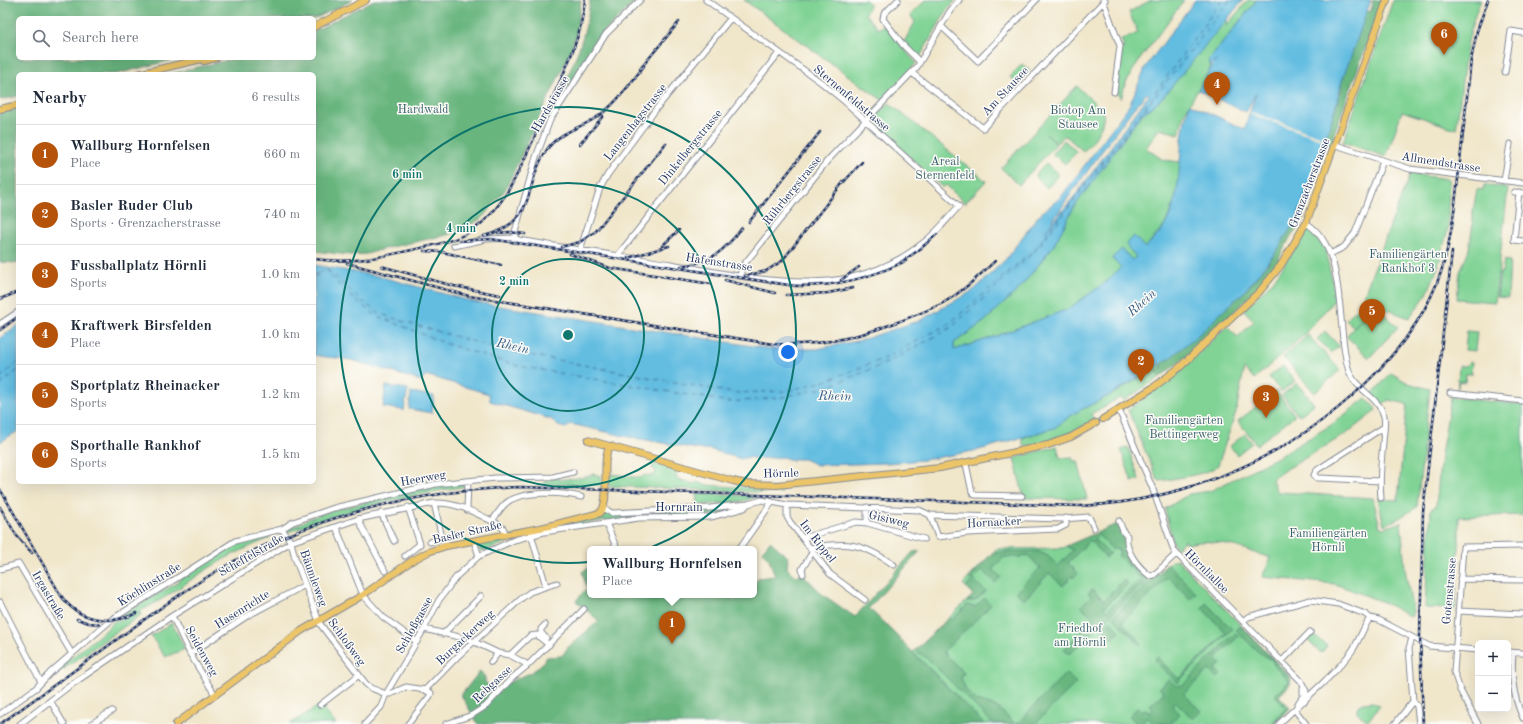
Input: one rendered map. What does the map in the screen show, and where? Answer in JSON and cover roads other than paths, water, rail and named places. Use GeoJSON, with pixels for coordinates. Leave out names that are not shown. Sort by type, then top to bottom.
{"type":"FeatureCollection","features":[{"type":"Feature","properties":{"kind":"main road"},"geometry":{"type":"LineString","coordinates":[[316,24],[361,0]]}},
{"type":"Feature","properties":{"kind":"main road"},"geometry":{"type":"LineString","coordinates":[[316,24],[366,0]]}},
{"type":"Feature","properties":{"kind":"main road","name":"Grenzacherstrasse"},"geometry":{"type":"LineString","coordinates":[[1106,418],[1180,367],[1260,291],[1281,265],[1306,223],[1336,144],[1387,0]]}},
{"type":"Feature","properties":{"kind":"main road"},"geometry":{"type":"LineString","coordinates":[[146,72],[198,60]]}},
{"type":"Feature","properties":{"kind":"main road"},"geometry":{"type":"LineString","coordinates":[[158,72],[208,60]]}},
{"type":"Feature","properties":{"kind":"main road"},"geometry":{"type":"LineString","coordinates":[[0,108],[16,104]]}},
{"type":"Feature","properties":{"kind":"main road","name":"Hörnle"},"geometry":{"type":"LineString","coordinates":[[588,440],[733,481],[766,486],[966,464],[1048,445],[1071,437],[1096,423]]}},
{"type":"Feature","properties":{"kind":"main road"},"geometry":{"type":"LineString","coordinates":[[598,442],[607,457]]}},
{"type":"Feature","properties":{"kind":"main road"},"geometry":{"type":"LineString","coordinates":[[604,509],[607,457],[613,447]]}},
{"type":"Feature","properties":{"kind":"main road","name":"Basler Straße"},"geometry":{"type":"LineString","coordinates":[[176,724],[277,648],[319,620],[363,595],[428,552],[446,546],[506,535],[596,515],[604,509]]}},
{"type":"Feature","properties":{"kind":"street","name":"Hardstrasse"},"geometry":{"type":"LineString","coordinates":[[515,238],[514,232],[536,157],[550,120],[606,34],[640,0]]}},
{"type":"Feature","properties":{"kind":"street","name":"Sternenfeldstrasse"},"geometry":{"type":"LineString","coordinates":[[706,0],[730,19],[822,83],[959,206]]}},
{"type":"Feature","properties":{"kind":"street"},"geometry":{"type":"LineString","coordinates":[[898,0],[883,18],[903,45],[920,62]]}},
{"type":"Feature","properties":{"kind":"street","name":"Rührbergstrasse"},"geometry":{"type":"LineString","coordinates":[[740,276],[742,267],[828,160],[912,73],[950,11],[959,0]]}},
{"type":"Feature","properties":{"kind":"street"},"geometry":{"type":"LineString","coordinates":[[941,26],[978,61],[1036,0]]}},
{"type":"Feature","properties":{"kind":"street"},"geometry":{"type":"LineString","coordinates":[[1104,0],[1120,46],[1114,92]]}},
{"type":"Feature","properties":{"kind":"street","name":"Am Stausee"},"geometry":{"type":"LineString","coordinates":[[912,73],[983,128],[1104,0]]}},
{"type":"Feature","properties":{"kind":"street","name":"Langenhagstrasse"},"geometry":{"type":"LineString","coordinates":[[580,250],[600,188],[608,174],[656,108],[730,19]]}},
{"type":"Feature","properties":{"kind":"street"},"geometry":{"type":"LineString","coordinates":[[1505,72],[1511,31],[1523,33]]}},
{"type":"Feature","properties":{"kind":"street","name":"Dinkelbergstrasse"},"geometry":{"type":"LineString","coordinates":[[618,255],[779,53]]}},
{"type":"Feature","properties":{"kind":"street","name":"Allmendstrasse"},"geometry":{"type":"LineString","coordinates":[[1336,144],[1383,161],[1424,172],[1523,183]]}},
{"type":"Feature","properties":{"kind":"street"},"geometry":{"type":"LineString","coordinates":[[1504,181],[1510,144]]}},
{"type":"Feature","properties":{"kind":"street"},"geometry":{"type":"LineString","coordinates":[[1330,254],[1347,244],[1355,233],[1383,161]]}},
{"type":"Feature","properties":{"kind":"street"},"geometry":{"type":"LineString","coordinates":[[1519,192],[1514,240],[1523,241]]}},
{"type":"Feature","properties":{"kind":"street","name":"Hafenstrasse"},"geometry":{"type":"LineString","coordinates":[[454,246],[486,239],[515,238],[519,240],[740,276],[806,284],[829,282],[862,275],[887,265],[912,252],[928,239],[959,206]]}},
{"type":"Feature","properties":{"kind":"street"},"geometry":{"type":"LineString","coordinates":[[1306,223],[1318,235],[1330,254],[1337,283],[1349,371],[1381,408],[1384,417],[1380,481],[1381,498]]}},
{"type":"Feature","properties":{"kind":"street"},"geometry":{"type":"LineString","coordinates":[[0,324],[16,313]]}},
{"type":"Feature","properties":{"kind":"street"},"geometry":{"type":"LineString","coordinates":[[1450,393],[1523,401]]}},
{"type":"Feature","properties":{"kind":"street","name":"Hörnliallee"},"geometry":{"type":"LineString","coordinates":[[1119,410],[1152,487],[1168,536],[1176,554],[1299,679],[1305,692]]}},
{"type":"Feature","properties":{"kind":"street"},"geometry":{"type":"LineString","coordinates":[[1380,481],[1316,478],[1314,475],[1318,470],[1384,428]]}},
{"type":"Feature","properties":{"kind":"street"},"geometry":{"type":"LineString","coordinates":[[966,464],[972,492],[975,495],[1022,496]]}},
{"type":"Feature","properties":{"kind":"street","name":"Heerweg"},"geometry":{"type":"LineString","coordinates":[[283,529],[284,526],[307,517],[386,495],[436,484],[496,478],[553,477],[572,472]]}},
{"type":"Feature","properties":{"kind":"street"},"geometry":{"type":"LineString","coordinates":[[467,510],[468,481]]}},
{"type":"Feature","properties":{"kind":"street"},"geometry":{"type":"LineString","coordinates":[[492,521],[505,504],[514,498],[539,494],[572,494],[580,497]]}},
{"type":"Feature","properties":{"kind":"street"},"geometry":{"type":"LineString","coordinates":[[604,509],[612,513],[692,509],[748,504],[762,500],[787,505]]}},
{"type":"Feature","properties":{"kind":"street"},"geometry":{"type":"LineString","coordinates":[[430,542],[442,538],[434,502]]}},
{"type":"Feature","properties":{"kind":"street","name":"Scheffelstraße"},"geometry":{"type":"LineString","coordinates":[[20,724],[86,674],[172,616],[291,542],[358,519],[434,502],[447,502],[492,521],[503,528],[506,535]]}},
{"type":"Feature","properties":{"kind":"street"},"geometry":{"type":"LineString","coordinates":[[741,546],[772,502]]}},
{"type":"Feature","properties":{"kind":"street","name":"Hornrain"},"geometry":{"type":"LineString","coordinates":[[479,556],[531,534],[659,517],[689,519],[711,517],[744,508],[748,504]]}},
{"type":"Feature","properties":{"kind":"street","name":"Hornacker"},"geometry":{"type":"LineString","coordinates":[[787,505],[919,510],[930,515],[1066,518],[1089,517],[1094,528]]}},
{"type":"Feature","properties":{"kind":"street","name":"Im Rippel"},"geometry":{"type":"LineString","coordinates":[[787,505],[787,517],[830,574],[865,600]]}},
{"type":"Feature","properties":{"kind":"street"},"geometry":{"type":"LineString","coordinates":[[405,556],[420,544],[408,507]]}},
{"type":"Feature","properties":{"kind":"street"},"geometry":{"type":"LineString","coordinates":[[867,507],[867,523]]}},
{"type":"Feature","properties":{"kind":"street"},"geometry":{"type":"LineString","coordinates":[[381,513],[394,541]]}},
{"type":"Feature","properties":{"kind":"street","name":"Hornacker"},"geometry":{"type":"LineString","coordinates":[[930,515],[938,537],[968,533],[1058,529],[1066,525],[1066,518]]}},
{"type":"Feature","properties":{"kind":"street"},"geometry":{"type":"LineString","coordinates":[[358,519],[385,571]]}},
{"type":"Feature","properties":{"kind":"street"},"geometry":{"type":"LineString","coordinates":[[1119,521],[1134,559],[1150,576],[1154,575],[1176,554]]}},
{"type":"Feature","properties":{"kind":"street"},"geometry":{"type":"LineString","coordinates":[[606,523],[616,546]]}},
{"type":"Feature","properties":{"kind":"street","name":"Gisiweg"},"geometry":{"type":"LineString","coordinates":[[803,538],[852,523],[867,523],[924,539]]}},
{"type":"Feature","properties":{"kind":"street"},"geometry":{"type":"LineString","coordinates":[[336,526],[363,595],[382,617],[417,642]]}},
{"type":"Feature","properties":{"kind":"street"},"geometry":{"type":"LineString","coordinates":[[283,529],[291,542]]}},
{"type":"Feature","properties":{"kind":"street","name":"Köchlinstraße"},"geometry":{"type":"LineString","coordinates":[[0,714],[26,695],[117,616],[232,542],[283,529]]}},
{"type":"Feature","properties":{"kind":"street"},"geometry":{"type":"LineString","coordinates":[[531,534],[546,586]]}},
{"type":"Feature","properties":{"kind":"street"},"geometry":{"type":"LineString","coordinates":[[474,541],[479,556]]}},
{"type":"Feature","properties":{"kind":"street","name":"Bäumleweg"},"geometry":{"type":"LineString","coordinates":[[291,542],[319,620]]}},
{"type":"Feature","properties":{"kind":"street"},"geometry":{"type":"LineString","coordinates":[[803,574],[802,568],[811,550],[843,543],[858,545],[894,565]]}},
{"type":"Feature","properties":{"kind":"street","name":"Gotenstrasse"},"geometry":{"type":"LineString","coordinates":[[1478,724],[1456,681],[1454,648],[1463,547],[1523,546]]}},
{"type":"Feature","properties":{"kind":"street","name":"Schloßgasse"},"geometry":{"type":"LineString","coordinates":[[366,724],[381,707],[386,694],[417,642],[439,600],[451,583],[479,556]]}},
{"type":"Feature","properties":{"kind":"street","name":"Irgastraße"},"geometry":{"type":"LineString","coordinates":[[0,569],[19,564],[72,654]]}},
{"type":"Feature","properties":{"kind":"street"},"geometry":{"type":"LineString","coordinates":[[1460,579],[1523,580]]}},
{"type":"Feature","properties":{"kind":"street","name":"Burgackerweg"},"geometry":{"type":"LineString","coordinates":[[425,690],[473,642],[522,598],[530,592],[557,583]]}},
{"type":"Feature","properties":{"kind":"street","name":"Hasenrichte"},"geometry":{"type":"LineString","coordinates":[[190,654],[248,616],[305,584]]}},
{"type":"Feature","properties":{"kind":"street"},"geometry":{"type":"LineString","coordinates":[[443,634],[481,596]]}},
{"type":"Feature","properties":{"kind":"street"},"geometry":{"type":"LineString","coordinates":[[1243,621],[1253,615],[1310,600],[1338,604],[1364,614],[1370,618],[1379,620],[1430,646],[1475,650]]}},
{"type":"Feature","properties":{"kind":"street"},"geometry":{"type":"LineString","coordinates":[[0,602],[41,682]]}},
{"type":"Feature","properties":{"kind":"street","name":"Rebgasse"},"geometry":{"type":"LineString","coordinates":[[446,724],[472,715],[480,710],[550,644],[584,609]]}},
{"type":"Feature","properties":{"kind":"street"},"geometry":{"type":"LineString","coordinates":[[1458,611],[1523,614]]}},
{"type":"Feature","properties":{"kind":"street","name":"Seidenweg"},"geometry":{"type":"LineString","coordinates":[[172,616],[190,654],[215,695]]}},
{"type":"Feature","properties":{"kind":"street"},"geometry":{"type":"LineString","coordinates":[[1279,724],[1320,686],[1352,650],[1370,618]]}},
{"type":"Feature","properties":{"kind":"street","name":"Schloßweg"},"geometry":{"type":"LineString","coordinates":[[319,620],[359,675],[371,688],[386,694]]}},
{"type":"Feature","properties":{"kind":"street"},"geometry":{"type":"LineString","coordinates":[[545,625],[541,629],[541,633],[550,644]]}},
{"type":"Feature","properties":{"kind":"street"},"geometry":{"type":"LineString","coordinates":[[424,629],[473,642],[498,653],[510,655],[528,665]]}},
{"type":"Feature","properties":{"kind":"street"},"geometry":{"type":"LineString","coordinates":[[1282,661],[1310,632]]}},
{"type":"Feature","properties":{"kind":"street"},"geometry":{"type":"LineString","coordinates":[[510,655],[530,636],[540,637],[550,644]]}},
{"type":"Feature","properties":{"kind":"street"},"geometry":{"type":"LineString","coordinates":[[1395,724],[1412,701],[1409,643],[1412,638]]}},
{"type":"Feature","properties":{"kind":"street"},"geometry":{"type":"LineString","coordinates":[[1511,652],[1523,653]]}},
{"type":"Feature","properties":{"kind":"street"},"geometry":{"type":"LineString","coordinates":[[491,662],[498,653]]}},
{"type":"Feature","properties":{"kind":"street","name":"Schloßweg"},"geometry":{"type":"LineString","coordinates":[[320,705],[359,675]]}},
{"type":"Feature","properties":{"kind":"street"},"geometry":{"type":"LineString","coordinates":[[1511,676],[1515,697],[1523,718]]}},
{"type":"Feature","properties":{"kind":"street"},"geometry":{"type":"LineString","coordinates":[[1295,710],[1305,692],[1320,686]]}},
{"type":"Feature","properties":{"kind":"street"},"geometry":{"type":"LineString","coordinates":[[386,694],[390,694],[406,687],[425,690],[430,693],[430,696],[408,724]]}},
{"type":"Feature","properties":{"kind":"street"},"geometry":{"type":"LineString","coordinates":[[1305,692],[1313,693]]}},
{"type":"Feature","properties":{"kind":"street"},"geometry":{"type":"LineString","coordinates":[[1305,692],[1305,701]]}},
{"type":"Feature","properties":{"kind":"street"},"geometry":{"type":"LineString","coordinates":[[1412,701],[1417,706],[1419,724]]}},
{"type":"Feature","properties":{"kind":"street"},"geometry":{"type":"LineString","coordinates":[[51,702],[64,724]]}},
{"type":"Feature","properties":{"kind":"street"},"geometry":{"type":"LineString","coordinates":[[1295,710],[1306,724]]}},
{"type":"Feature","properties":{"kind":"street"},"geometry":{"type":"LineString","coordinates":[[91,724],[112,711]]}},
{"type":"Feature","properties":{"kind":"water","name":"Rhein"},"geometry":{"type":"Polygon","coordinates":[[[1195,0],[1243,0],[1162,98],[1141,115],[1074,207],[1054,245],[1020,288],[985,321],[954,343],[954,350],[994,337],[1068,309],[1105,283],[1121,267],[1112,258],[1122,249],[1132,260],[1136,257],[1126,245],[1134,236],[1145,248],[1158,234],[1165,225],[1176,196],[1185,119],[1190,104],[1244,129],[1245,128],[1256,93],[1246,112],[1198,90],[1216,60],[1210,66],[1208,61],[1257,0],[1371,0],[1341,84],[1327,134],[1317,156],[1318,158],[1297,218],[1276,252],[1244,292],[1205,329],[1170,358],[1110,395],[1075,413],[1054,428],[979,450],[924,460],[886,463],[817,465],[804,459],[794,459],[793,461],[783,457],[756,459],[749,457],[741,459],[709,449],[704,450],[629,437],[571,424],[566,428],[558,426],[551,419],[490,401],[489,394],[426,375],[421,381],[351,360],[316,355],[316,265],[378,276],[474,302],[771,349],[817,349],[862,340],[921,320],[974,290],[1006,259],[1039,215],[1061,197],[1130,104],[1145,68],[1195,0]],[[1147,93],[1132,110],[1045,232],[1077,193],[1149,95],[1147,93]]]}},
{"type":"Feature","properties":{"kind":"water"},"geometry":{"type":"Polygon","coordinates":[[[16,326],[16,432],[0,442],[0,338],[16,326]]]}},
{"type":"Feature","properties":{"kind":"water"},"geometry":{"type":"Polygon","coordinates":[[[386,386],[408,389],[404,410],[383,407],[386,386]]]}},
{"type":"Feature","properties":{"kind":"water"},"geometry":{"type":"Polygon","coordinates":[[[411,392],[434,396],[432,413],[409,409],[411,392]]]}},
{"type":"Feature","properties":{"kind":"railway"},"geometry":{"type":"LineString","coordinates":[[328,260],[349,261],[432,246],[464,235],[479,225],[492,213],[503,198],[522,165],[564,72],[575,44],[583,15],[585,0]]}},
{"type":"Feature","properties":{"kind":"railway"},"geometry":{"type":"LineString","coordinates":[[0,724],[168,603],[215,572],[247,554],[313,526],[346,515],[415,498],[485,489],[521,487],[1080,506],[1121,502],[1162,494],[1202,483],[1240,468],[1277,449],[1312,427],[1345,402],[1376,373],[1396,350],[1414,326],[1429,300],[1436,286],[1445,260],[1456,196],[1471,60],[1477,31],[1488,0]]}},
{"type":"Feature","properties":{"kind":"railway"},"geometry":{"type":"LineString","coordinates":[[640,69],[679,22]]}},
{"type":"Feature","properties":{"kind":"railway"},"geometry":{"type":"LineString","coordinates":[[484,236],[502,229],[514,221],[522,211],[540,162],[548,148],[564,134],[601,114],[621,95],[644,66]]}},
{"type":"Feature","properties":{"kind":"railway"},"geometry":{"type":"LineString","coordinates":[[580,144],[603,116]]}},
{"type":"Feature","properties":{"kind":"railway"},"geometry":{"type":"LineString","coordinates":[[749,222],[820,132]]}},
{"type":"Feature","properties":{"kind":"railway"},"geometry":{"type":"LineString","coordinates":[[561,247],[580,242],[596,231],[666,143]]}},
{"type":"Feature","properties":{"kind":"railway"},"geometry":{"type":"LineString","coordinates":[[842,184],[862,162]]}},
{"type":"Feature","properties":{"kind":"railway"},"geometry":{"type":"LineString","coordinates":[[745,276],[766,271],[782,261],[845,180]]}},
{"type":"Feature","properties":{"kind":"railway"},"geometry":{"type":"LineString","coordinates":[[681,266],[709,259],[723,249],[742,228]]}},
{"type":"Feature","properties":{"kind":"railway"},"geometry":{"type":"LineString","coordinates":[[662,246],[679,230]]}},
{"type":"Feature","properties":{"kind":"railway"},"geometry":{"type":"LineString","coordinates":[[498,233],[509,232],[525,234]]}},
{"type":"Feature","properties":{"kind":"railway"},"geometry":{"type":"LineString","coordinates":[[901,262],[919,250],[937,234]]}},
{"type":"Feature","properties":{"kind":"railway"},"geometry":{"type":"LineString","coordinates":[[460,241],[491,239],[795,286],[824,285],[866,277],[906,261]]}},
{"type":"Feature","properties":{"kind":"railway"},"geometry":{"type":"LineString","coordinates":[[628,258],[669,246]]}},
{"type":"Feature","properties":{"kind":"railway"},"geometry":{"type":"LineString","coordinates":[[424,251],[442,252],[501,265]]}},
{"type":"Feature","properties":{"kind":"railway"},"geometry":{"type":"LineString","coordinates":[[1423,724],[1420,636],[1423,512],[1452,252]]}},
{"type":"Feature","properties":{"kind":"railway"},"geometry":{"type":"LineString","coordinates":[[570,254],[610,268],[711,284]]}},
{"type":"Feature","properties":{"kind":"railway"},"geometry":{"type":"LineString","coordinates":[[316,259],[334,261]]}},
{"type":"Feature","properties":{"kind":"railway"},"geometry":{"type":"LineString","coordinates":[[347,263],[469,296],[773,344],[806,344],[850,337],[880,329],[919,314],[943,303],[957,294],[995,261]]}},
{"type":"Feature","properties":{"kind":"railway"},"geometry":{"type":"LineString","coordinates":[[381,266],[454,286],[500,295]]}},
{"type":"Feature","properties":{"kind":"railway"},"geometry":{"type":"LineString","coordinates":[[841,280],[859,267]]}},
{"type":"Feature","properties":{"kind":"railway"},"geometry":{"type":"LineString","coordinates":[[725,280],[775,293]]}},
{"type":"Feature","properties":{"kind":"railway"},"geometry":{"type":"LineString","coordinates":[[786,295],[828,293],[853,288]]}},
{"type":"Feature","properties":{"kind":"railway"},"geometry":{"type":"LineString","coordinates":[[0,299],[16,293]]}},
{"type":"Feature","properties":{"kind":"railway"},"geometry":{"type":"LineString","coordinates":[[0,330],[16,318]]}},
{"type":"Feature","properties":{"kind":"railway"},"geometry":{"type":"LineString","coordinates":[[0,489],[60,594],[67,603],[75,610],[85,615],[105,620],[127,617],[137,613]]}},
{"type":"Feature","properties":{"kind":"railway"},"geometry":{"type":"LineString","coordinates":[[0,507],[16,535],[32,553]]}},
{"type":"Feature","properties":{"kind":"railway"},"geometry":{"type":"LineString","coordinates":[[77,619],[89,623],[99,624]]}},
{"type":"Feature","properties":{"kind":"place","name":"Sporthalle Rankhof"},"geometry":{"type":"Point","coordinates":[1444,55]}},
{"type":"Feature","properties":{"kind":"place","name":"Kraftwerk Birsfelden"},"geometry":{"type":"Point","coordinates":[1217,105]}},
{"type":"Feature","properties":{"kind":"place","name":"Sportplatz Rheinacker"},"geometry":{"type":"Point","coordinates":[1372,332]}},
{"type":"Feature","properties":{"kind":"place","name":"Basler Ruder Club"},"geometry":{"type":"Point","coordinates":[1141,382]}},
{"type":"Feature","properties":{"kind":"place","name":"Fussballplatz Hörnli"},"geometry":{"type":"Point","coordinates":[1266,418]}},
{"type":"Feature","properties":{"kind":"place","name":"Wallburg Hornfelsen"},"geometry":{"type":"Point","coordinates":[672,644]}},
{"type":"Feature","properties":{"kind":"park label","name":"Hardwald"},"geometry":{"type":"Point","coordinates":[423,109]}},
{"type":"Feature","properties":{"kind":"park label","name":"Biotop Am Stausee"},"geometry":{"type":"Point","coordinates":[1078,117]}},
{"type":"Feature","properties":{"kind":"park label","name":"Areal Sternenfeld"},"geometry":{"type":"Point","coordinates":[945,168]}},
{"type":"Feature","properties":{"kind":"park label","name":"Familiengärten Rankhof 3"},"geometry":{"type":"Point","coordinates":[1408,261]}},
{"type":"Feature","properties":{"kind":"park label","name":"Familiengärten Bettingerweg"},"geometry":{"type":"Point","coordinates":[1184,427]}},
{"type":"Feature","properties":{"kind":"park label","name":"Familiengärten Hörnli"},"geometry":{"type":"Point","coordinates":[1328,540]}},
{"type":"Feature","properties":{"kind":"park label","name":"Friedhof am Hörnli"},"geometry":{"type":"Point","coordinates":[1080,635]}}]}
